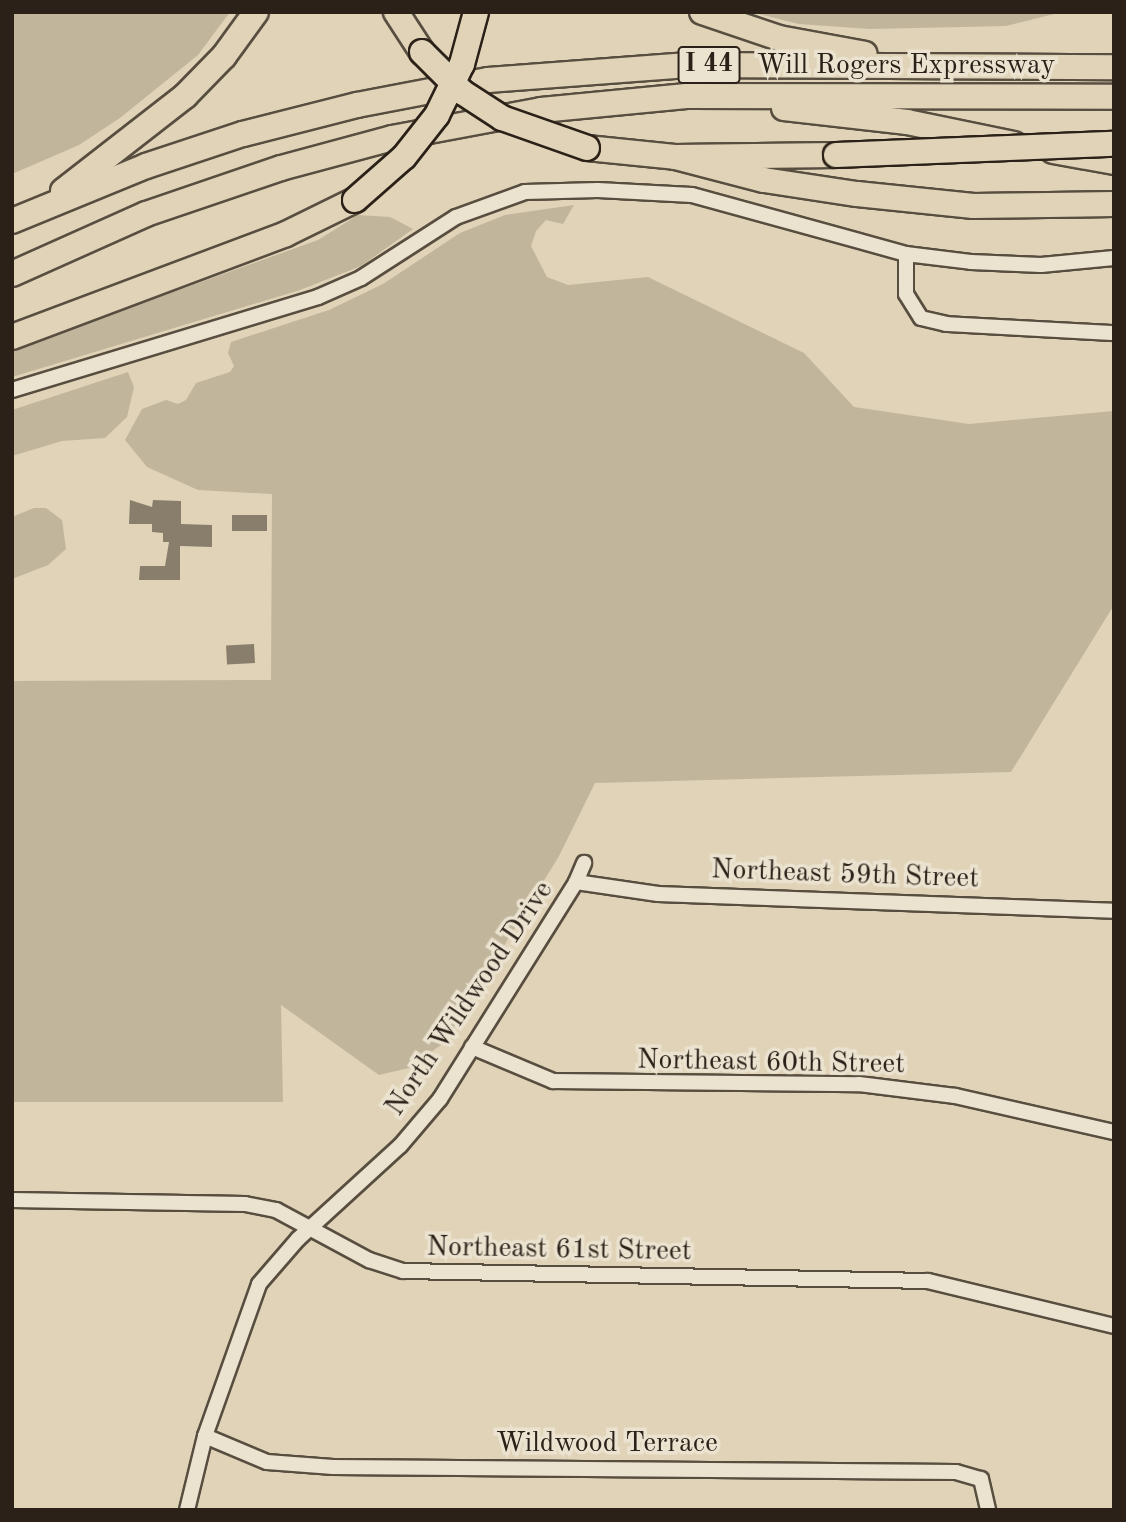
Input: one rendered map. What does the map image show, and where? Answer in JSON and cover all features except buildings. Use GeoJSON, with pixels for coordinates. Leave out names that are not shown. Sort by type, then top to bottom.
{"type":"FeatureCollection","features":[{"type":"Feature","properties":{"kind":"highway"},"geometry":{"type":"LineString","coordinates":[[46,205],[185,96],[223,56],[257,12]]}},
{"type":"Feature","properties":{"kind":"highway"},"geometry":{"type":"LineString","coordinates":[[396,12],[422,52],[462,92],[502,118],[587,148],[675,157],[836,155],[1114,144]]}},
{"type":"Feature","properties":{"kind":"highway"},"geometry":{"type":"LineString","coordinates":[[12,337],[286,234],[355,200],[404,157],[437,115],[462,64],[476,12]]}},
{"type":"Feature","properties":{"kind":"highway"},"geometry":{"type":"LineString","coordinates":[[702,12],[779,38],[931,66]]}},
{"type":"Feature","properties":{"kind":"highway","name":"Will Rogers Expressway"},"geometry":{"type":"LineString","coordinates":[[12,221],[46,205],[243,134],[357,105],[488,80],[688,65],[1114,67]]}},
{"type":"Feature","properties":{"kind":"highway"},"geometry":{"type":"LineString","coordinates":[[686,96],[907,122],[1114,162]]}},
{"type":"Feature","properties":{"kind":"highway","name":"Will Rogers Expressway"},"geometry":{"type":"LineString","coordinates":[[12,274],[157,210],[327,155],[541,110],[686,96],[1114,97]]}},
{"type":"Feature","properties":{"kind":"highway"},"geometry":{"type":"LineString","coordinates":[[675,157],[764,180],[972,206],[1114,204]]}},
{"type":"Feature","properties":{"kind":"street"},"geometry":{"type":"LineString","coordinates":[[12,390],[318,297],[361,278],[456,217],[525,192],[598,190],[692,195],[906,254],[1041,265],[1114,258]]}},
{"type":"Feature","properties":{"kind":"street"},"geometry":{"type":"LineString","coordinates":[[906,254],[905,294],[921,318],[946,324],[1114,333]]}},
{"type":"Feature","properties":{"kind":"street","name":"North Wildwood Drive"},"geometry":{"type":"LineString","coordinates":[[187,1510],[205,1436],[259,1284],[312,1227],[400,1146],[439,1099],[576,882],[584,863]]}},
{"type":"Feature","properties":{"kind":"street","name":"Northeast 59th Street"},"geometry":{"type":"LineString","coordinates":[[576,882],[658,894],[1114,911]]}},
{"type":"Feature","properties":{"kind":"street","name":"Northeast 60th Street"},"geometry":{"type":"LineString","coordinates":[[472,1048],[553,1080],[859,1084],[955,1096],[1114,1132]]}},
{"type":"Feature","properties":{"kind":"street","name":"Northeast 61st Street"},"geometry":{"type":"LineString","coordinates":[[12,1200],[245,1204],[276,1210],[369,1260],[403,1271],[928,1281],[1114,1326]]}},
{"type":"Feature","properties":{"kind":"street","name":"Wildwood Terrace"},"geometry":{"type":"LineString","coordinates":[[205,1436],[267,1462],[333,1467],[956,1472],[981,1479],[988,1510]]}},
{"type":"Feature","properties":{"kind":"shaded area"},"geometry":{"type":"Polygon","coordinates":[[[12,12],[230,12],[198,55],[120,118],[79,145],[12,174],[12,12]]]}},
{"type":"Feature","properties":{"kind":"shaded area"},"geometry":{"type":"Polygon","coordinates":[[[751,12],[1062,12],[1006,26],[870,29],[799,24],[751,12]]]}},
{"type":"Feature","properties":{"kind":"shaded area"},"geometry":{"type":"Polygon","coordinates":[[[574,205],[563,224],[546,220],[536,231],[531,246],[547,277],[568,285],[648,277],[804,353],[854,407],[969,424],[1114,411],[1114,605],[1011,772],[595,783],[559,856],[445,1042],[409,1068],[379,1075],[281,1005],[283,1102],[12,1102],[12,681],[271,680],[272,494],[198,490],[147,467],[125,440],[142,409],[166,400],[178,404],[186,400],[196,383],[230,372],[234,366],[228,353],[231,342],[329,310],[383,284],[460,233],[505,215],[574,205]]]}},
{"type":"Feature","properties":{"kind":"shaded area"},"geometry":{"type":"Polygon","coordinates":[[[358,215],[390,217],[413,229],[361,266],[300,290],[12,377],[12,350],[318,240],[358,215]]]}},
{"type":"Feature","properties":{"kind":"shaded area"},"geometry":{"type":"Polygon","coordinates":[[[128,372],[134,387],[127,417],[105,438],[62,441],[12,456],[12,410],[128,372]]]}},
{"type":"Feature","properties":{"kind":"shaded area"},"geometry":{"type":"Polygon","coordinates":[[[34,508],[46,508],[62,520],[66,549],[48,565],[12,579],[12,517],[34,508]]]}}]}
